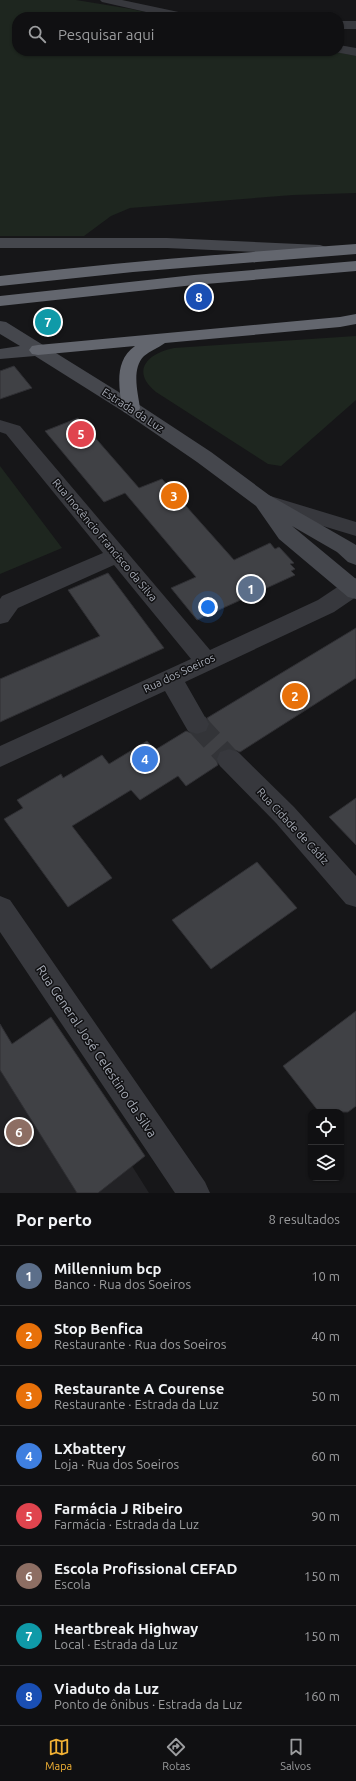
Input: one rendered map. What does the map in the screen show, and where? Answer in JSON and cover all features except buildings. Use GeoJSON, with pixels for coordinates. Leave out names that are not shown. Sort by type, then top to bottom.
{"type":"FeatureCollection","features":[{"type":"Feature","properties":{"kind":"highway"},"geometry":{"type":"LineString","coordinates":[[0,281],[218,258],[356,249]]}},
{"type":"Feature","properties":{"kind":"highway"},"geometry":{"type":"LineString","coordinates":[[0,301],[44,295],[356,266]]}},
{"type":"Feature","properties":{"kind":"highway"},"geometry":{"type":"LineString","coordinates":[[324,268],[356,279]]}},
{"type":"Feature","properties":{"kind":"highway"},"geometry":{"type":"LineString","coordinates":[[38,350],[351,321]]}},
{"type":"Feature","properties":{"kind":"highway"},"geometry":{"type":"LineString","coordinates":[[131,408],[127,379],[130,360],[140,350],[164,338]]}},
{"type":"Feature","properties":{"kind":"main road"},"geometry":{"type":"LineString","coordinates":[[0,243],[167,243],[331,251]]}},
{"type":"Feature","properties":{"kind":"main road","name":"Estrada da Luz"},"geometry":{"type":"LineString","coordinates":[[0,326],[131,408],[204,457],[262,500],[344,547],[356,557]]}},
{"type":"Feature","properties":{"kind":"main road"},"geometry":{"type":"LineString","coordinates":[[0,354],[38,350]]}},
{"type":"Feature","properties":{"kind":"main road","name":"Estrada da Luz"},"geometry":{"type":"LineString","coordinates":[[262,500],[286,534],[355,588]]}},
{"type":"Feature","properties":{"kind":"street"},"geometry":{"type":"LineString","coordinates":[[106,0],[161,12]]}},
{"type":"Feature","properties":{"kind":"street"},"geometry":{"type":"LineString","coordinates":[[344,25],[356,25]]}},
{"type":"Feature","properties":{"kind":"street"},"geometry":{"type":"LineString","coordinates":[[344,50],[356,52]]}},
{"type":"Feature","properties":{"kind":"street","name":"Rua Inocêncio Francisco da Silva"},"geometry":{"type":"LineString","coordinates":[[0,426],[9,427],[13,430],[206,661]]}},
{"type":"Feature","properties":{"kind":"street"},"geometry":{"type":"LineString","coordinates":[[262,500],[356,529]]}},
{"type":"Feature","properties":{"kind":"street"},"geometry":{"type":"LineString","coordinates":[[0,616],[10,602],[118,555]]}},
{"type":"Feature","properties":{"kind":"street","name":"Rua dos Soeiros"},"geometry":{"type":"LineString","coordinates":[[0,757],[326,606],[355,588]]}},
{"type":"Feature","properties":{"kind":"street"},"geometry":{"type":"LineString","coordinates":[[170,678],[197,724]]}},
{"type":"Feature","properties":{"kind":"street","name":"Rua Cidade de Cádiz"},"geometry":{"type":"LineString","coordinates":[[228,759],[285,815],[356,895]]}},
{"type":"Feature","properties":{"kind":"street","name":"Rua General José Celestino da Silva"},"geometry":{"type":"LineString","coordinates":[[0,909],[194,1193]]}},
{"type":"Feature","properties":{"kind":"shaded area"},"geometry":{"type":"Polygon","coordinates":[[[0,0],[76,0],[144,12],[12,12],[12,56],[344,56],[344,54],[356,56],[356,193],[293,195],[130,208],[111,216],[84,236],[0,236],[0,0]]]}},
{"type":"Feature","properties":{"kind":"shaded area"},"geometry":{"type":"Polygon","coordinates":[[[356,336],[356,400],[281,466],[268,464],[156,392],[148,384],[144,377],[143,370],[150,359],[165,350],[174,348],[356,336]]]}},
{"type":"Feature","properties":{"kind":"shaded area"},"geometry":{"type":"Polygon","coordinates":[[[0,466],[62,548],[0,574],[0,466]]]}},
{"type":"Feature","properties":{"kind":"shaded area"},"geometry":{"type":"Polygon","coordinates":[[[0,1070],[77,1193],[0,1193],[0,1070]]]}},
{"type":"Feature","properties":{"kind":"shaded area"},"geometry":{"type":"Polygon","coordinates":[[[132,1166],[149,1193],[98,1193],[132,1166]]]}},
{"type":"Feature","properties":{"kind":"tunnel"},"geometry":{"type":"LineString","coordinates":[[197,724],[229,759]]}},
{"type":"Feature","properties":{"kind":"place","name":"Viaduto da Luz"},"geometry":{"type":"Point","coordinates":[199,297]}},
{"type":"Feature","properties":{"kind":"place","name":"Heartbreak Highway"},"geometry":{"type":"Point","coordinates":[48,322]}},
{"type":"Feature","properties":{"kind":"place","name":"Farmácia J Ribeiro"},"geometry":{"type":"Point","coordinates":[81,434]}},
{"type":"Feature","properties":{"kind":"place","name":"Restaurante A Courense"},"geometry":{"type":"Point","coordinates":[174,496]}},
{"type":"Feature","properties":{"kind":"place","name":"Millennium bcp"},"geometry":{"type":"Point","coordinates":[251,589]}},
{"type":"Feature","properties":{"kind":"place","name":"Stop Benfica"},"geometry":{"type":"Point","coordinates":[295,696]}},
{"type":"Feature","properties":{"kind":"place","name":"LXbattery"},"geometry":{"type":"Point","coordinates":[145,759]}},
{"type":"Feature","properties":{"kind":"place","name":"Escola Profissional CEFAD"},"geometry":{"type":"Point","coordinates":[19,1132]}}]}
